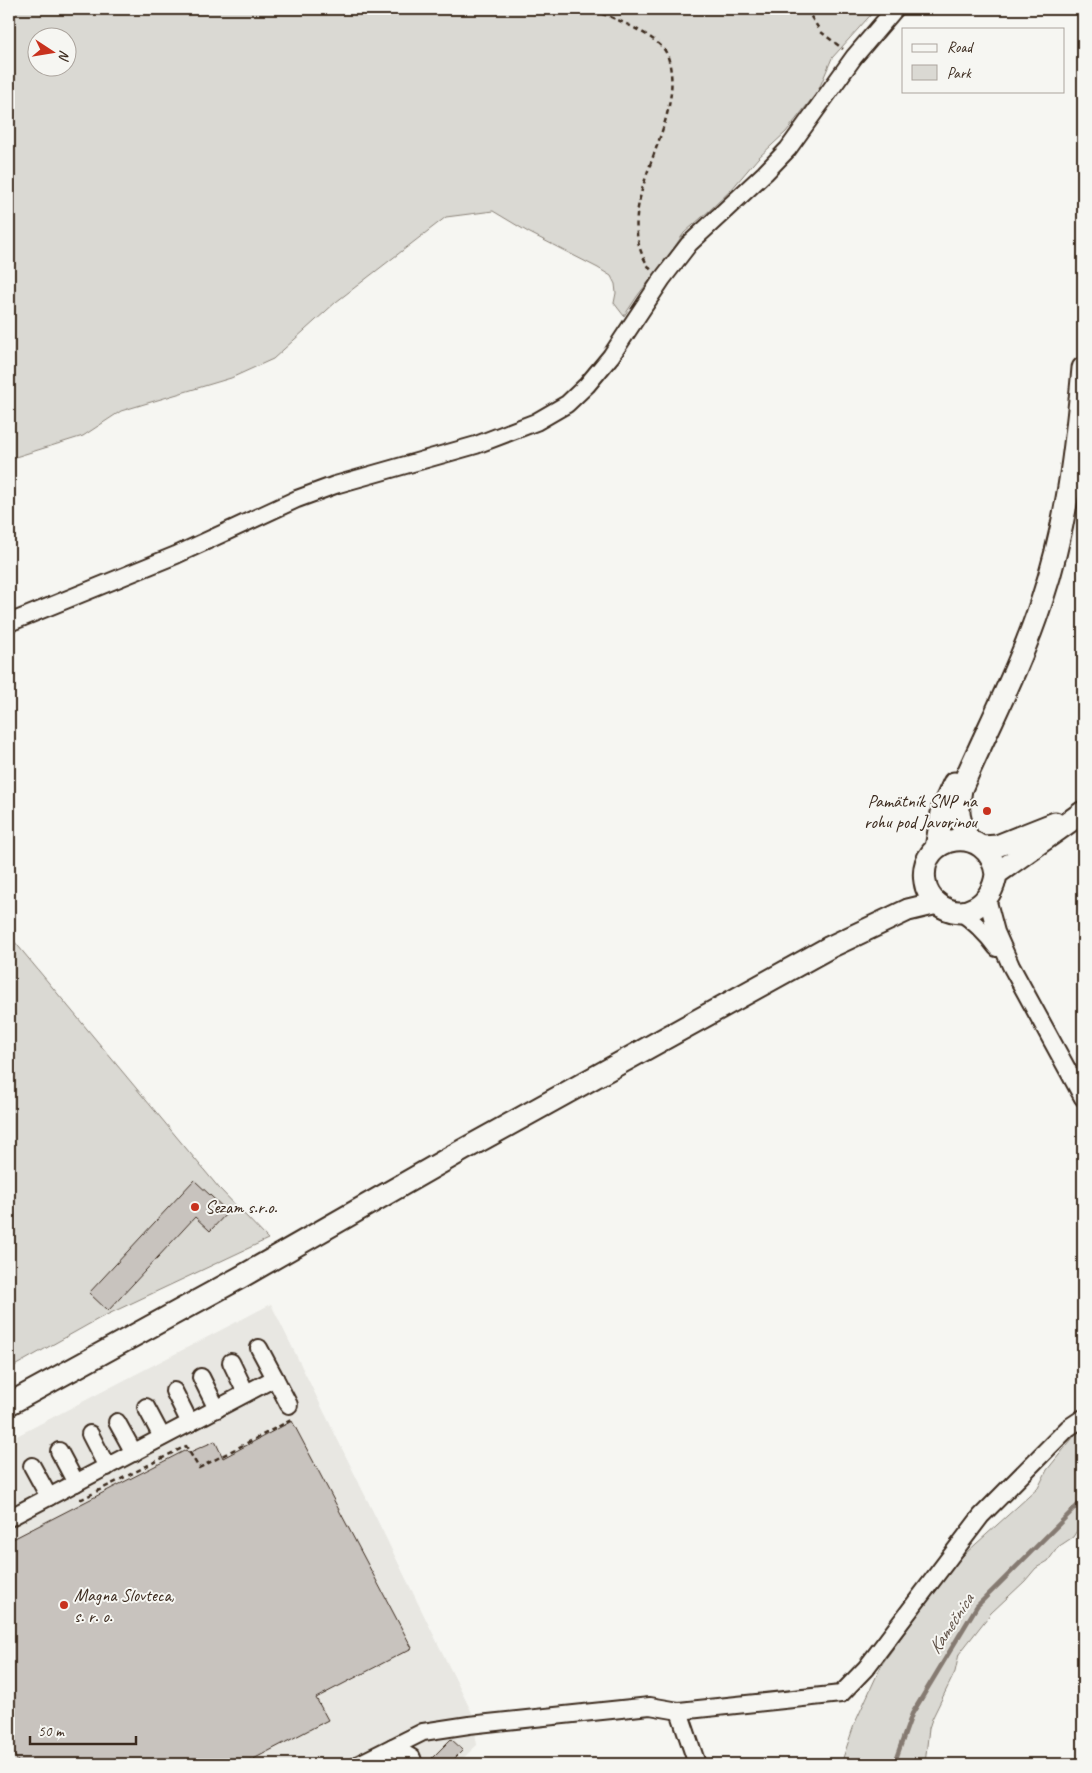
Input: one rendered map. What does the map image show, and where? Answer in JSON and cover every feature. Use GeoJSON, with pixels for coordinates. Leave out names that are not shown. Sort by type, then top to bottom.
{"type":"FeatureCollection","features":[{"type":"Feature","properties":{"kind":"main road"},"geometry":{"type":"LineString","coordinates":[[1083,368],[1070,481],[1052,568],[1022,655],[961,789],[958,808],[960,822],[976,844],[992,859],[996,874],[995,883],[987,898],[975,908],[959,911],[944,908],[930,896],[925,886],[924,876],[927,860],[936,848],[946,841],[958,839],[976,844],[997,846],[1083,812]]}},
{"type":"Feature","properties":{"kind":"main road"},"geometry":{"type":"LineString","coordinates":[[936,848],[941,817],[947,796],[988,728]]}},
{"type":"Feature","properties":{"kind":"main road"},"geometry":{"type":"LineString","coordinates":[[996,874],[1083,812]]}},
{"type":"Feature","properties":{"kind":"main road"},"geometry":{"type":"LineString","coordinates":[[830,947],[900,902],[924,876]]}},
{"type":"Feature","properties":{"kind":"main road"},"geometry":{"type":"LineString","coordinates":[[9,1404],[241,1277],[463,1150],[830,947],[908,910],[937,903]]}},
{"type":"Feature","properties":{"kind":"street"},"geometry":{"type":"LineString","coordinates":[[9,623],[176,555],[297,499],[335,485],[476,445],[518,430],[551,414],[576,396],[611,356],[662,279],[689,244],[788,149],[854,57],[895,9]]}},
{"type":"Feature","properties":{"kind":"street"},"geometry":{"type":"LineString","coordinates":[[987,898],[996,932],[1011,966],[1083,1098]]}},
{"type":"Feature","properties":{"kind":"street"},"geometry":{"type":"LineString","coordinates":[[959,911],[973,920],[985,932],[1011,966]]}},
{"type":"Feature","properties":{"kind":"street"},"geometry":{"type":"LineString","coordinates":[[258,1348],[293,1411]]}},
{"type":"Feature","properties":{"kind":"street"},"geometry":{"type":"LineString","coordinates":[[230,1362],[246,1393]]}},
{"type":"Feature","properties":{"kind":"street"},"geometry":{"type":"LineString","coordinates":[[201,1377],[217,1408]]}},
{"type":"Feature","properties":{"kind":"street"},"geometry":{"type":"LineString","coordinates":[[9,1518],[49,1497],[75,1490],[107,1467],[275,1378]]}},
{"type":"Feature","properties":{"kind":"street"},"geometry":{"type":"LineString","coordinates":[[174,1391],[190,1423]]}},
{"type":"Feature","properties":{"kind":"street"},"geometry":{"type":"LineString","coordinates":[[146,1407],[162,1438]]}},
{"type":"Feature","properties":{"kind":"street"},"geometry":{"type":"LineString","coordinates":[[359,1764],[423,1732],[469,1725],[650,1706],[679,1711],[841,1694],[866,1668],[981,1516],[1068,1428],[1083,1418]]}},
{"type":"Feature","properties":{"kind":"street"},"geometry":{"type":"LineString","coordinates":[[117,1422],[134,1453]]}},
{"type":"Feature","properties":{"kind":"street"},"geometry":{"type":"LineString","coordinates":[[90,1434],[107,1467]]}},
{"type":"Feature","properties":{"kind":"street"},"geometry":{"type":"LineString","coordinates":[[59,1451],[75,1490]]}},
{"type":"Feature","properties":{"kind":"street"},"geometry":{"type":"LineString","coordinates":[[32,1466],[49,1497]]}},
{"type":"Feature","properties":{"kind":"street"},"geometry":{"type":"LineString","coordinates":[[679,1711],[696,1761]]}},
{"type":"Feature","properties":{"kind":"street"},"geometry":{"type":"LineString","coordinates":[[393,1747],[412,1758],[414,1764]]}},
{"type":"Feature","properties":{"kind":"path"},"geometry":{"type":"LineString","coordinates":[[548,9],[554,11],[595,11],[621,21],[655,41],[664,50],[670,63],[672,83],[670,106],[659,143],[642,187],[638,202],[637,224],[642,256],[651,269],[662,279]]}},
{"type":"Feature","properties":{"kind":"path"},"geometry":{"type":"LineString","coordinates":[[806,9],[821,32],[854,57]]}},
{"type":"Feature","properties":{"kind":"path"},"geometry":{"type":"LineString","coordinates":[[75,1490],[82,1499],[186,1446],[199,1468],[293,1411]]}},
{"type":"Feature","properties":{"kind":"shaded area"},"geometry":{"type":"Polygon","coordinates":[[[271,1304],[472,1713],[477,1745],[457,1764],[9,1764],[9,1440],[271,1304]]]}},
{"type":"Feature","properties":{"kind":"green space"},"geometry":{"type":"Polygon","coordinates":[[[9,9],[876,9],[832,58],[818,91],[786,132],[758,158],[731,190],[684,233],[624,316],[614,303],[615,284],[611,276],[598,268],[528,232],[493,211],[446,217],[336,302],[273,359],[231,378],[121,411],[83,436],[9,459],[9,9]]]}},
{"type":"Feature","properties":{"kind":"green space"},"geometry":{"type":"Polygon","coordinates":[[[9,935],[219,1188],[268,1239],[100,1318],[9,1369],[9,935]]]}},
{"type":"Feature","properties":{"kind":"green space"},"geometry":{"type":"Polygon","coordinates":[[[1083,1425],[1083,1521],[1073,1537],[1058,1547],[1048,1561],[1036,1568],[991,1613],[959,1654],[955,1672],[929,1728],[925,1764],[843,1764],[843,1758],[854,1725],[882,1664],[956,1562],[1038,1488],[1047,1470],[1083,1425]]]}},
{"type":"Feature","properties":{"kind":"building"},"geometry":{"type":"Polygon","coordinates":[[[194,1180],[228,1212],[210,1231],[195,1217],[108,1311],[89,1293],[194,1180]]]}},
{"type":"Feature","properties":{"kind":"building"},"geometry":{"type":"Polygon","coordinates":[[[292,1421],[412,1648],[316,1698],[328,1720],[244,1764],[19,1764],[9,1745],[9,1541],[186,1450],[188,1453],[215,1441],[223,1458],[292,1421]]]}},
{"type":"Feature","properties":{"kind":"building"},"geometry":{"type":"Polygon","coordinates":[[[451,1739],[463,1750],[449,1764],[426,1764],[451,1739]]]}},
{"type":"Feature","properties":{"kind":"waterway","name":"Kamečnica"},"geometry":{"type":"LineString","coordinates":[[894,1764],[912,1714],[977,1606],[1083,1500]]}},
{"type":"Feature","properties":{"kind":"place","name":"Pamätník SNP na rohu pod Javorinou"},"geometry":{"type":"Point","coordinates":[987,811]}},
{"type":"Feature","properties":{"kind":"place","name":"Sezam s.r.o."},"geometry":{"type":"Point","coordinates":[195,1207]}},
{"type":"Feature","properties":{"kind":"place","name":"Magna Slovteca, s. r. o."},"geometry":{"type":"Point","coordinates":[64,1605]}}]}
